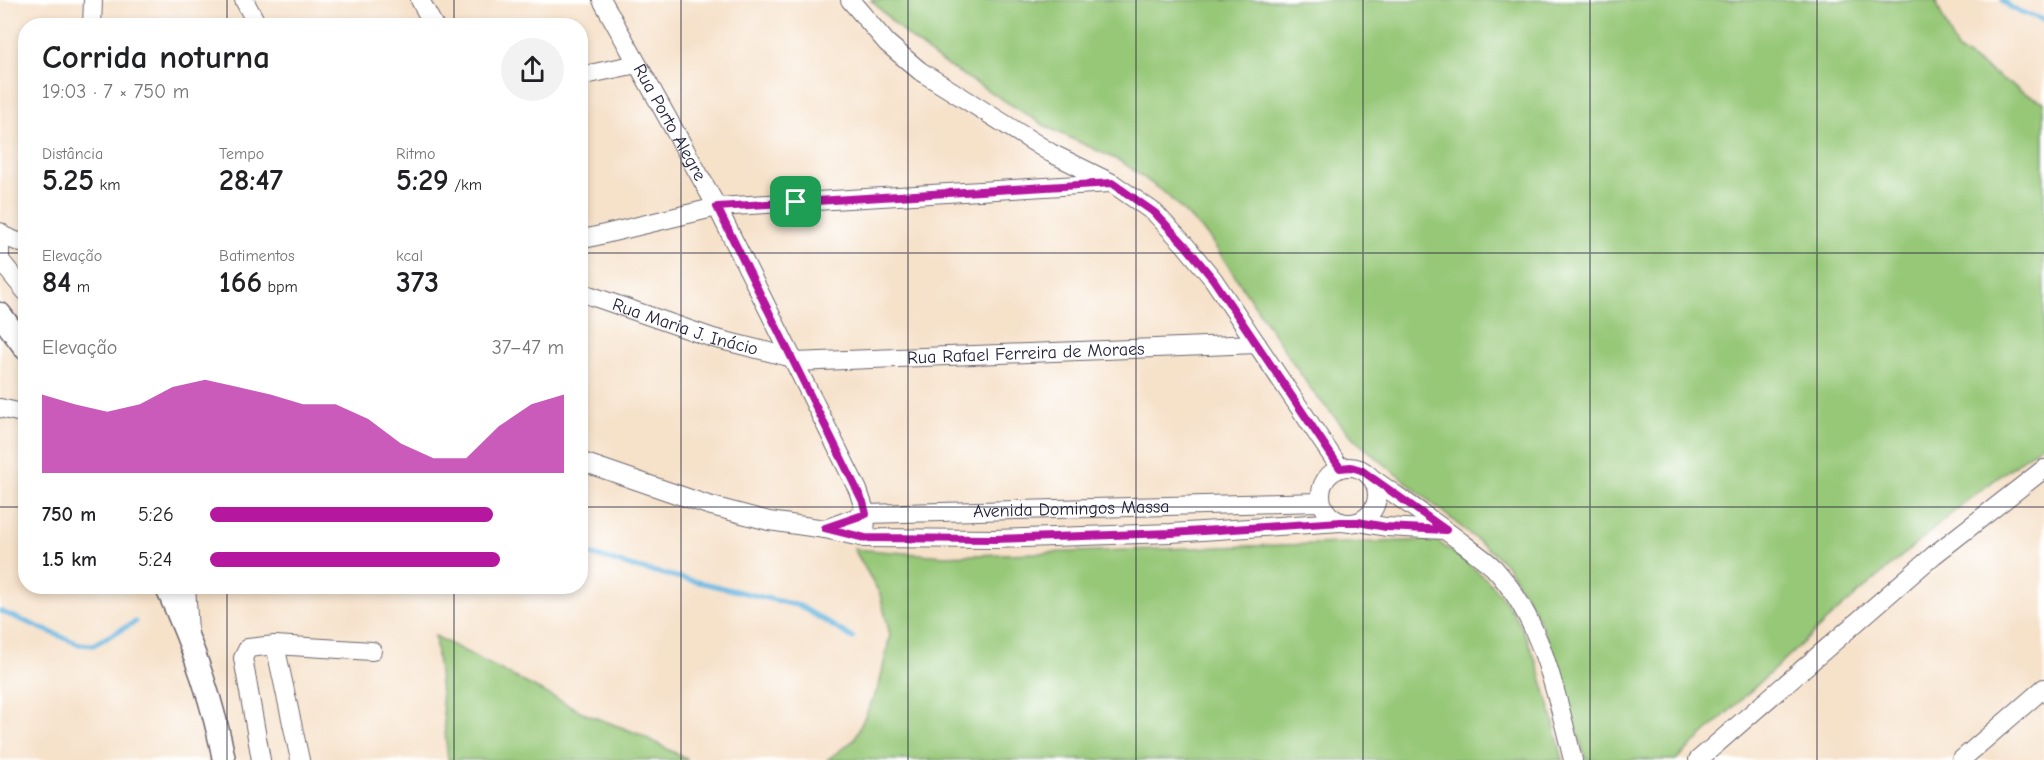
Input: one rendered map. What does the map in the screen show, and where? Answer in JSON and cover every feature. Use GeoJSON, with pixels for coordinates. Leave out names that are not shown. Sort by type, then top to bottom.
{"type":"FeatureCollection","features":[{"type":"Feature","properties":{"kind":"main road"},"geometry":{"type":"LineString","coordinates":[[0,314],[18,338]]}},
{"type":"Feature","properties":{"kind":"main road"},"geometry":{"type":"LineString","coordinates":[[170,594],[190,639],[218,725],[224,760]]}},
{"type":"Feature","properties":{"kind":"street"},"geometry":{"type":"LineString","coordinates":[[92,18],[93,0]]}},
{"type":"Feature","properties":{"kind":"street"},"geometry":{"type":"LineString","coordinates":[[244,0],[254,18]]}},
{"type":"Feature","properties":{"kind":"street"},"geometry":{"type":"LineString","coordinates":[[420,0],[430,18]]}},
{"type":"Feature","properties":{"kind":"street","name":"Rua Porto Alegre"},"geometry":{"type":"LineString","coordinates":[[602,0],[717,207],[858,490],[866,514],[865,538]]}},
{"type":"Feature","properties":{"kind":"street"},"geometry":{"type":"LineString","coordinates":[[850,0],[887,43],[920,71],[1051,153],[1112,183],[1155,213],[1213,279],[1340,468]]}},
{"type":"Feature","properties":{"kind":"street"},"geometry":{"type":"LineString","coordinates":[[588,74],[637,64]]}},
{"type":"Feature","properties":{"kind":"street"},"geometry":{"type":"LineString","coordinates":[[588,238],[717,207],[1112,183]]}},
{"type":"Feature","properties":{"kind":"street"},"geometry":{"type":"LineString","coordinates":[[18,241],[0,233],[0,260],[18,282]]}},
{"type":"Feature","properties":{"kind":"street","name":"Rua Maria J. Inácio"},"geometry":{"type":"LineString","coordinates":[[588,295],[713,338],[794,360]]}},
{"type":"Feature","properties":{"kind":"street","name":"Rua Rafael Ferreira de Moraes"},"geometry":{"type":"LineString","coordinates":[[794,360],[1257,344]]}},
{"type":"Feature","properties":{"kind":"street"},"geometry":{"type":"LineString","coordinates":[[0,408],[18,412]]}},
{"type":"Feature","properties":{"kind":"street","name":"Avenida Domingos Massa"},"geometry":{"type":"LineString","coordinates":[[588,464],[708,505],[769,521],[825,528],[865,538],[994,539],[1171,533],[1349,522],[1386,527],[1446,530]]}},
{"type":"Feature","properties":{"kind":"street"},"geometry":{"type":"LineString","coordinates":[[1369,476],[1375,486],[1377,497],[1374,507],[1367,516],[1349,522],[1332,518],[1325,511],[1321,502],[1322,485],[1326,478],[1340,468],[1351,467],[1361,470],[1446,530],[1492,567],[1512,590],[1532,624],[1556,695],[1572,760]]}},
{"type":"Feature","properties":{"kind":"street"},"geometry":{"type":"LineString","coordinates":[[1698,760],[1934,555],[2044,469]]}},
{"type":"Feature","properties":{"kind":"street","name":"Avenida Domingos Massa"},"geometry":{"type":"LineString","coordinates":[[825,528],[866,514],[1321,502]]}},
{"type":"Feature","properties":{"kind":"street"},"geometry":{"type":"LineString","coordinates":[[187,594],[190,639]]}},
{"type":"Feature","properties":{"kind":"street"},"geometry":{"type":"LineString","coordinates":[[261,760],[243,654],[251,646],[275,645],[372,651]]}},
{"type":"Feature","properties":{"kind":"street"},"geometry":{"type":"LineString","coordinates":[[275,645],[300,760]]}},
{"type":"Feature","properties":{"kind":"street"},"geometry":{"type":"LineString","coordinates":[[1961,760],[2044,688]]}},
{"type":"Feature","properties":{"kind":"green space"},"geometry":{"type":"Polygon","coordinates":[[[871,0],[1935,0],[1957,50],[2024,93],[2044,102],[2044,443],[1964,503],[1833,615],[1676,760],[1586,760],[1552,648],[1530,602],[1505,563],[1355,440],[1312,391],[1209,237],[1166,194],[1122,162],[1047,127],[940,61],[905,34],[871,0]]]}},
{"type":"Feature","properties":{"kind":"green space"},"geometry":{"type":"Polygon","coordinates":[[[1436,540],[1487,580],[1517,619],[1528,641],[1545,688],[1563,760],[827,760],[854,740],[879,686],[890,635],[880,594],[854,549],[944,556],[1436,540]]]}},
{"type":"Feature","properties":{"kind":"green space"},"geometry":{"type":"Polygon","coordinates":[[[435,636],[586,714],[639,734],[688,760],[448,760],[435,636]]]}},
{"type":"Feature","properties":{"kind":"waterway"},"geometry":{"type":"LineString","coordinates":[[2002,0],[2013,9],[2044,20]]}},
{"type":"Feature","properties":{"kind":"waterway"},"geometry":{"type":"LineString","coordinates":[[588,553],[634,567],[800,606],[853,638]]}},
{"type":"Feature","properties":{"kind":"waterway"},"geometry":{"type":"LineString","coordinates":[[0,611],[79,644],[93,645],[135,622]]}},
{"type":"Feature","properties":{"kind":"route"},"geometry":{"type":"LineString","coordinates":[[1112,183],[1155,213],[1213,279],[1340,468],[1351,467],[1361,470],[1446,530],[1341,522],[1171,533],[994,539],[865,538],[825,528],[866,514],[863,502],[717,207],[796,202],[1112,183]]}}]}
